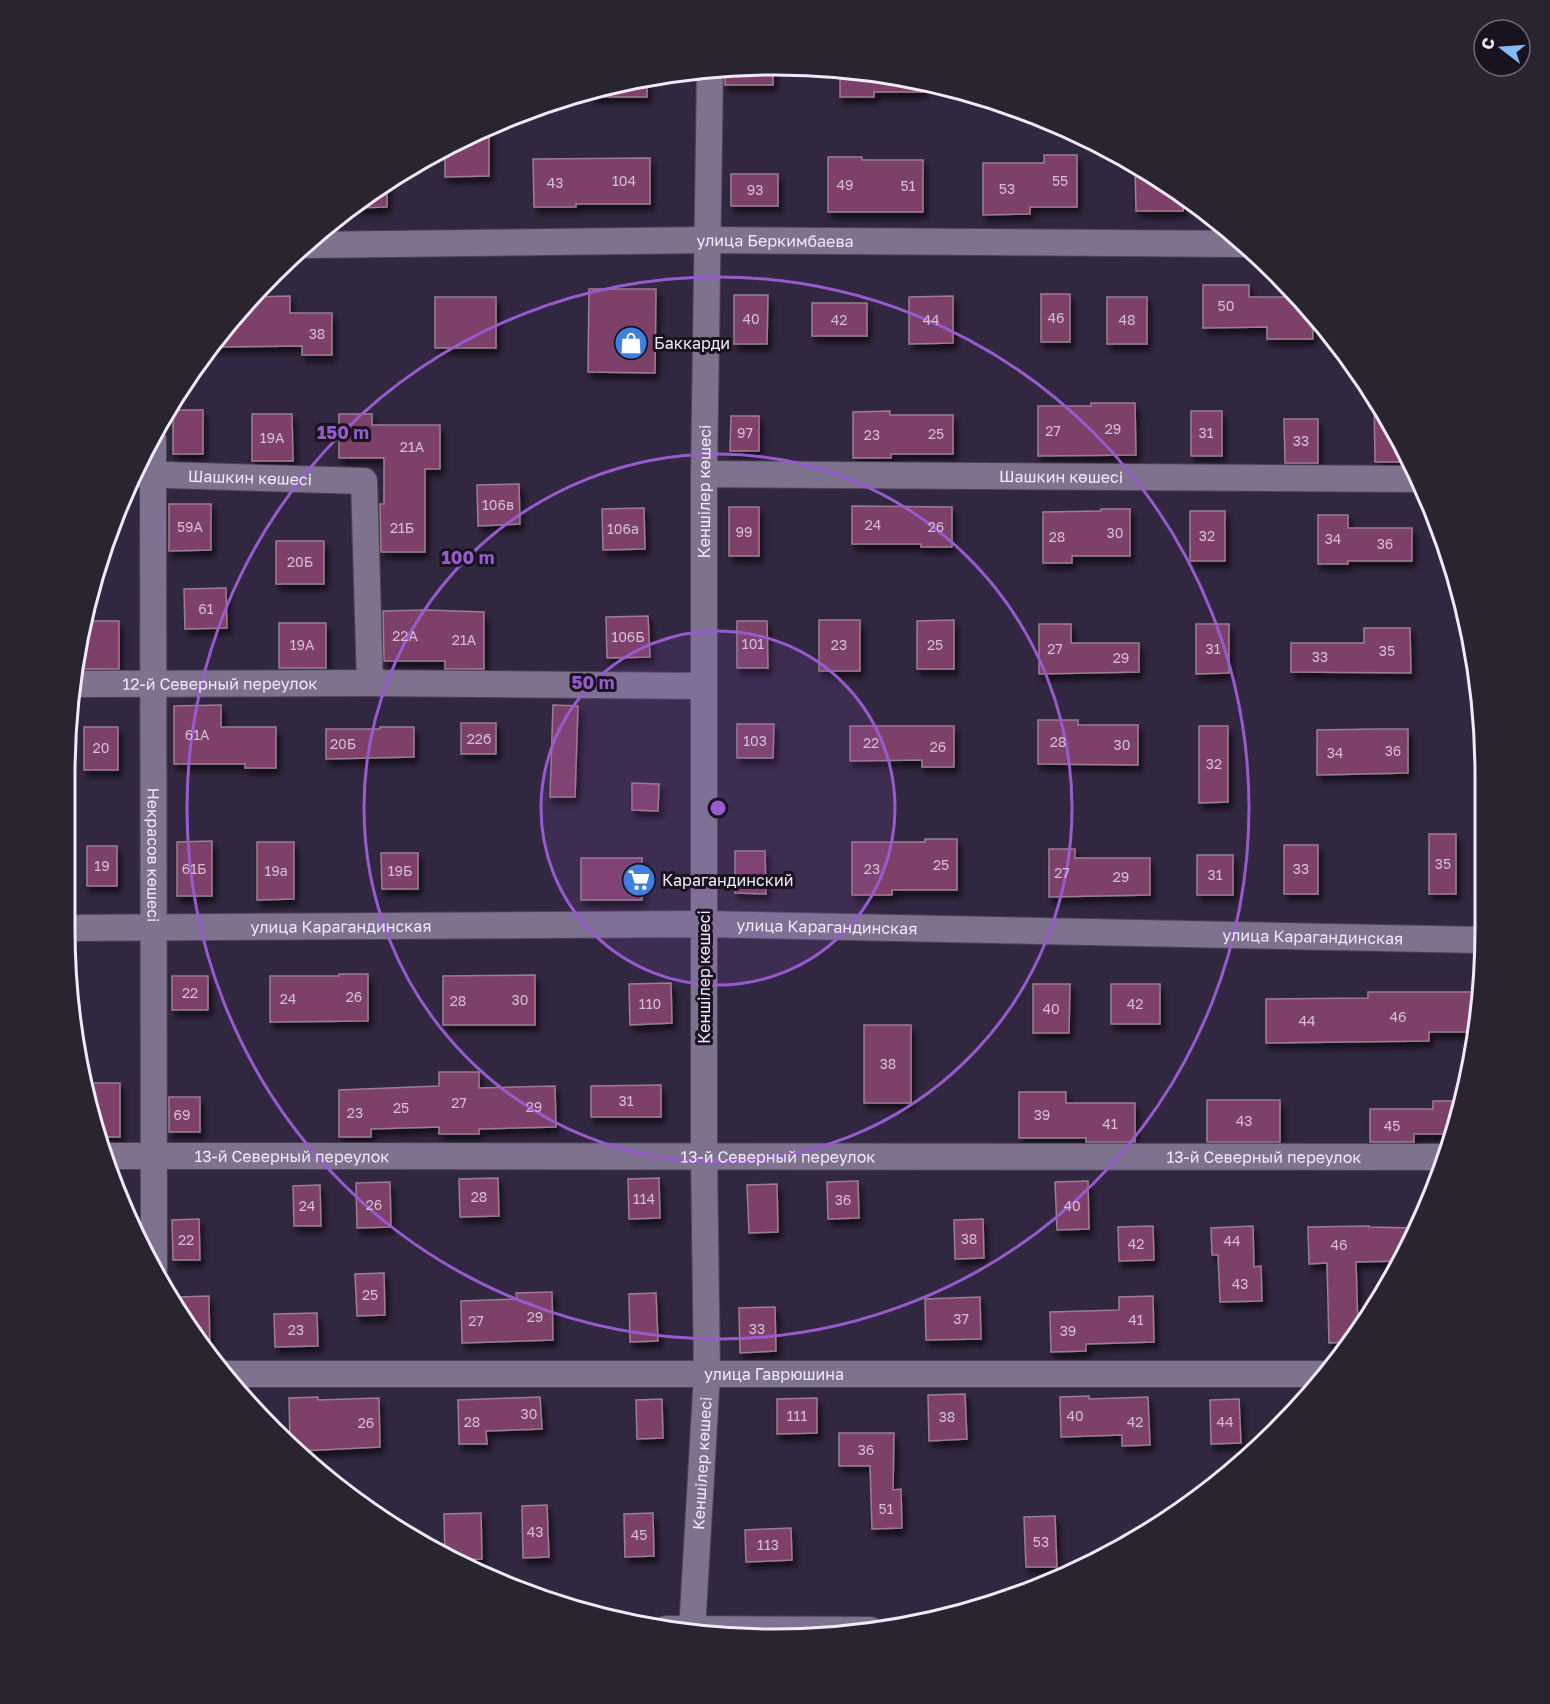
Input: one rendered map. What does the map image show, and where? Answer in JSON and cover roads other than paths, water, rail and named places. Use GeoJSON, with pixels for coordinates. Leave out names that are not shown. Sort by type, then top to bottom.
{"type":"FeatureCollection","features":[{"type":"Feature","properties":{"kind":"street","name":"Кеншілер көшесі"},"geometry":{"type":"LineString","coordinates":[[692,1624],[707,1374],[704,1156],[704,474],[710,78]]}},
{"type":"Feature","properties":{"kind":"street","name":"улица Беркимбаева"},"geometry":{"type":"LineString","coordinates":[[318,245],[707,240],[1231,244]]}},
{"type":"Feature","properties":{"kind":"street","name":"Шашкин көшесі"},"geometry":{"type":"LineString","coordinates":[[143,474],[364,481],[370,683]]}},
{"type":"Feature","properties":{"kind":"street","name":"Некрасов көшесі"},"geometry":{"type":"LineString","coordinates":[[143,474],[153,683],[154,1252]]}},
{"type":"Feature","properties":{"kind":"street","name":"Шашкин көшесі"},"geometry":{"type":"LineString","coordinates":[[704,474],[1409,479]]}},
{"type":"Feature","properties":{"kind":"street","name":"12-й Северный переулок"},"geometry":{"type":"LineString","coordinates":[[81,684],[370,683],[704,686]]}},
{"type":"Feature","properties":{"kind":"street","name":"улица Карагандинская"},"geometry":{"type":"LineString","coordinates":[[75,928],[704,924],[1475,940]]}},
{"type":"Feature","properties":{"kind":"street","name":"13-й Северный переулок"},"geometry":{"type":"LineString","coordinates":[[113,1156],[1437,1157]]}},
{"type":"Feature","properties":{"kind":"street","name":"улица Гаврюшина"},"geometry":{"type":"LineString","coordinates":[[235,1374],[1315,1374]]}},
{"type":"Feature","properties":{"kind":"place","name":"Баккарди"},"geometry":{"type":"Point","coordinates":[631,343]}},
{"type":"Feature","properties":{"kind":"place","name":"Карагандинский"},"geometry":{"type":"Point","coordinates":[639,880]}}]}
